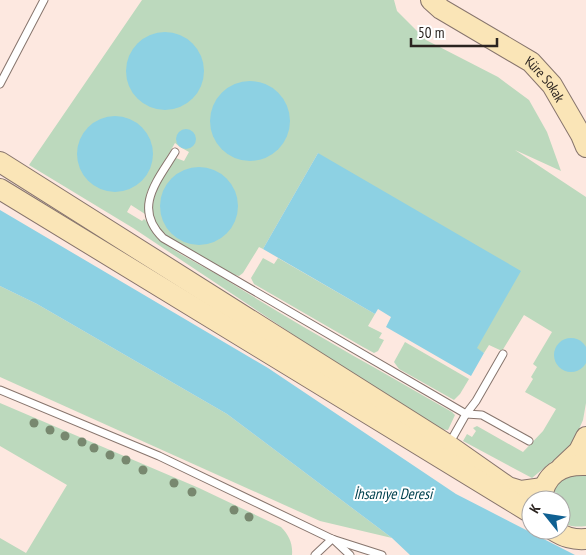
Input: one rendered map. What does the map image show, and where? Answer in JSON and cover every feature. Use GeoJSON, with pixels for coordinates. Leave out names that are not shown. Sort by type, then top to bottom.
{"type":"FeatureCollection","features":[{"type":"Feature","properties":{"kind":"main road","name":"Küre Sokak"},"geometry":{"type":"LineString","coordinates":[[431,0],[441,9],[531,62],[552,85],[586,147]]}},
{"type":"Feature","properties":{"kind":"main road"},"geometry":{"type":"LineString","coordinates":[[0,162],[448,445],[508,487],[521,490]]}},
{"type":"Feature","properties":{"kind":"main road"},"geometry":{"type":"LineString","coordinates":[[0,189],[521,507]]}},
{"type":"Feature","properties":{"kind":"main road"},"geometry":{"type":"LineString","coordinates":[[544,490],[550,476],[579,451],[586,437]]}},
{"type":"Feature","properties":{"kind":"main road"},"geometry":{"type":"LineString","coordinates":[[561,468],[573,464],[586,465]]}},
{"type":"Feature","properties":{"kind":"lane"},"geometry":{"type":"LineString","coordinates":[[0,84],[44,0]]}},
{"type":"Feature","properties":{"kind":"lane"},"geometry":{"type":"LineString","coordinates":[[175,152],[150,193],[148,206],[154,230],[163,238],[466,414],[482,415],[529,441]]}},
{"type":"Feature","properties":{"kind":"lane"},"geometry":{"type":"LineString","coordinates":[[448,445],[503,354]]}},
{"type":"Feature","properties":{"kind":"lane"},"geometry":{"type":"LineString","coordinates":[[0,390],[159,456],[332,538],[382,555]]}},
{"type":"Feature","properties":{"kind":"lane"},"geometry":{"type":"LineString","coordinates":[[315,555],[332,538]]}},
{"type":"Feature","properties":{"kind":"lane"},"geometry":{"type":"LineString","coordinates":[[332,538],[350,555]]}},
{"type":"Feature","properties":{"kind":"green space"},"geometry":{"type":"Polygon","coordinates":[[[142,0],[394,0],[397,11],[426,40],[498,77],[529,100],[547,132],[561,171],[515,150],[586,197],[586,403],[583,420],[572,445],[532,478],[463,441],[467,434],[472,437],[476,431],[473,428],[477,426],[523,452],[543,431],[556,409],[525,392],[533,379],[531,377],[537,367],[533,364],[552,332],[524,315],[502,351],[489,345],[484,353],[477,349],[318,153],[263,249],[259,247],[243,273],[239,276],[168,238],[159,228],[154,218],[154,199],[162,179],[173,159],[176,158],[184,161],[189,152],[175,143],[147,192],[145,214],[131,205],[127,212],[142,221],[144,219],[157,238],[176,251],[452,412],[455,415],[448,430],[439,429],[372,387],[133,228],[29,165],[142,0]]]}},
{"type":"Feature","properties":{"kind":"green space"},"geometry":{"type":"Polygon","coordinates":[[[263,258],[274,264],[278,258],[375,314],[368,326],[382,333],[379,338],[384,340],[378,351],[374,353],[254,284],[251,278],[263,258]]]}},
{"type":"Feature","properties":{"kind":"green space"},"geometry":{"type":"Polygon","coordinates":[[[0,286],[37,304],[227,414],[392,538],[320,521],[0,377],[0,286]]]}},
{"type":"Feature","properties":{"kind":"green space"},"geometry":{"type":"Polygon","coordinates":[[[405,342],[469,379],[454,400],[399,369],[394,362],[405,342]]]}},
{"type":"Feature","properties":{"kind":"green space"},"geometry":{"type":"Polygon","coordinates":[[[0,403],[199,488],[281,527],[290,540],[292,555],[0,555],[0,538],[26,553],[67,485],[0,446],[0,403]]]}},
{"type":"Feature","properties":{"kind":"green space"},"geometry":{"type":"Polygon","coordinates":[[[578,474],[586,476],[586,526],[571,526],[571,490],[552,490],[559,481],[578,474]]]}},
{"type":"Feature","properties":{"kind":"water"},"geometry":{"type":"Polygon","coordinates":[[[165,32],[180,35],[193,43],[201,56],[204,71],[201,86],[193,99],[180,107],[165,110],[150,107],[137,99],[129,86],[126,71],[129,56],[137,43],[150,35],[165,32]]]}},
{"type":"Feature","properties":{"kind":"water"},"geometry":{"type":"Polygon","coordinates":[[[250,81],[265,84],[278,93],[287,106],[290,121],[287,136],[278,149],[265,158],[250,161],[235,158],[222,149],[213,136],[210,121],[213,106],[222,93],[235,84],[250,81]]]}},
{"type":"Feature","properties":{"kind":"water"},"geometry":{"type":"Polygon","coordinates":[[[108,116],[122,116],[136,122],[147,133],[153,147],[150,169],[142,181],[122,192],[108,192],[94,186],[83,175],[77,161],[77,147],[83,133],[94,122],[108,116]]]}},
{"type":"Feature","properties":{"kind":"water"},"geometry":{"type":"Polygon","coordinates":[[[186,129],[193,132],[196,139],[193,146],[186,149],[179,146],[176,139],[179,132],[186,129]]]}},
{"type":"Feature","properties":{"kind":"water"},"geometry":{"type":"Polygon","coordinates":[[[318,153],[521,271],[477,348],[484,353],[471,376],[386,327],[391,317],[378,309],[375,314],[263,249],[318,153]]]}},
{"type":"Feature","properties":{"kind":"water"},"geometry":{"type":"Polygon","coordinates":[[[199,167],[214,170],[226,179],[235,191],[238,206],[235,221],[226,233],[214,242],[199,245],[184,242],[172,233],[163,221],[160,206],[163,191],[172,179],[184,170],[199,167]]]}},
{"type":"Feature","properties":{"kind":"water","name":"İhsaniye Deresi"},"geometry":{"type":"Polygon","coordinates":[[[0,210],[268,368],[456,494],[521,527],[521,540],[546,540],[575,555],[410,555],[392,538],[227,414],[37,304],[0,286],[0,210]]]}},
{"type":"Feature","properties":{"kind":"water"},"geometry":{"type":"Polygon","coordinates":[[[571,338],[583,343],[588,355],[583,367],[571,372],[559,367],[554,355],[559,343],[571,338]]]}}]}
